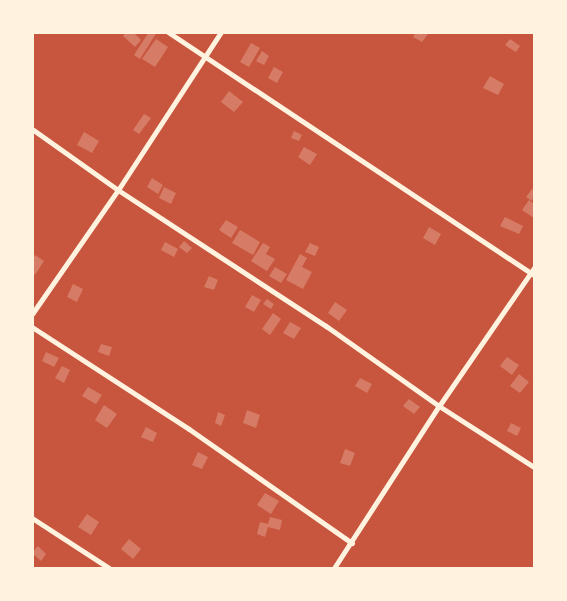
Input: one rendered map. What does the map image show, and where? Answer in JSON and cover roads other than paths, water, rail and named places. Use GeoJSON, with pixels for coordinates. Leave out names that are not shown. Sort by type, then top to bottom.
{"type":"FeatureCollection","features":[{"type":"Feature","properties":{"kind":"street"},"geometry":{"type":"LineString","coordinates":[[168,32],[533,272],[439,406],[352,543],[334,568]]}},
{"type":"Feature","properties":{"kind":"street"},"geometry":{"type":"LineString","coordinates":[[32,314],[118,190],[221,32]]}},
{"type":"Feature","properties":{"kind":"street"},"geometry":{"type":"LineString","coordinates":[[32,129],[118,190],[326,326],[439,406],[534,467]]}},
{"type":"Feature","properties":{"kind":"street"},"geometry":{"type":"LineString","coordinates":[[32,327],[188,429],[352,543]]}},
{"type":"Feature","properties":{"kind":"street"},"geometry":{"type":"LineString","coordinates":[[32,518],[109,568]]}}]}
